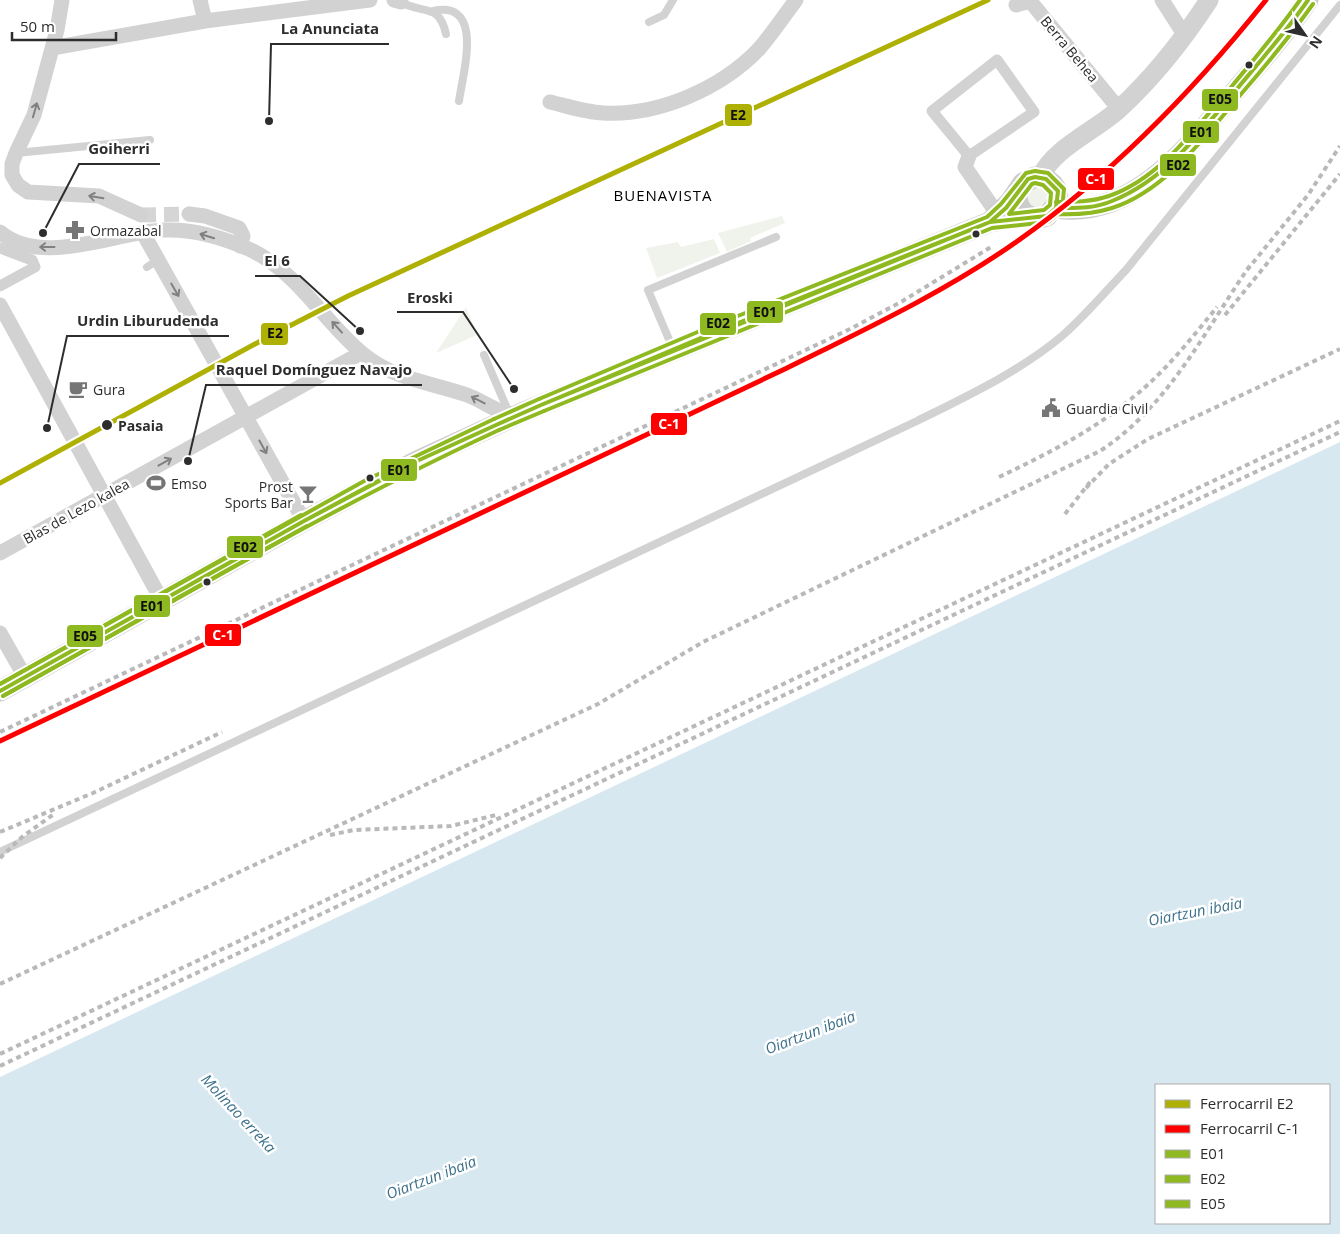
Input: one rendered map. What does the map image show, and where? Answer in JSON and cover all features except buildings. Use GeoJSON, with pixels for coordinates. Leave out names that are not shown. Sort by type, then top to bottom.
{"type":"FeatureCollection","features":[{"type":"Feature","properties":{"kind":"main road"},"geometry":{"type":"LineString","coordinates":[[1056,208],[1084,209],[1101,206],[1141,186],[1158,174],[1209,122],[1269,51],[1308,0]]}},
{"type":"Feature","properties":{"kind":"main road"},"geometry":{"type":"LineString","coordinates":[[0,691],[304,521],[417,461],[516,413],[674,351],[994,218],[1028,216],[1041,218],[1047,216],[1056,208],[1058,191],[1051,182],[1041,177],[1028,179],[1019,188],[1017,194],[994,218]]}},
{"type":"Feature","properties":{"kind":"main road"},"geometry":{"type":"LineString","coordinates":[[1017,194],[1019,207],[1028,216]]}},
{"type":"Feature","properties":{"kind":"street"},"geometry":{"type":"LineString","coordinates":[[62,0],[52,48],[34,115],[16,153],[12,164],[12,174],[18,185],[28,192],[100,196],[141,215]]}},
{"type":"Feature","properties":{"kind":"street"},"geometry":{"type":"LineString","coordinates":[[200,0],[205,21]]}},
{"type":"Feature","properties":{"kind":"street"},"geometry":{"type":"LineString","coordinates":[[52,48],[205,21],[370,0]]}},
{"type":"Feature","properties":{"kind":"street"},"geometry":{"type":"LineString","coordinates":[[550,102],[583,110],[612,113],[647,109],[671,103],[728,74],[758,49],[796,0]]}},
{"type":"Feature","properties":{"kind":"street"},"geometry":{"type":"LineString","coordinates":[[1162,0],[1185,36]]}},
{"type":"Feature","properties":{"kind":"street"},"geometry":{"type":"LineString","coordinates":[[1041,177],[1052,158],[1119,109],[1160,66],[1185,36],[1209,0]]}},
{"type":"Feature","properties":{"kind":"street","name":"Berra Behea"},"geometry":{"type":"LineString","coordinates":[[1016,5],[1030,1],[1119,109]]}},
{"type":"Feature","properties":{"kind":"street"},"geometry":{"type":"LineString","coordinates":[[969,156],[932,111],[997,60],[1034,112],[969,156],[965,166],[994,218]]}},
{"type":"Feature","properties":{"kind":"street"},"geometry":{"type":"LineString","coordinates":[[189,214],[205,216],[239,228],[243,236],[240,246]]}},
{"type":"Feature","properties":{"kind":"street"},"geometry":{"type":"LineString","coordinates":[[0,232],[20,243],[46,248],[143,232],[188,230],[240,246],[253,251],[282,270],[309,295],[361,352],[404,378],[441,386],[516,413]]}},
{"type":"Feature","properties":{"kind":"street"},"geometry":{"type":"LineString","coordinates":[[143,232],[153,264],[246,417],[304,521]]}},
{"type":"Feature","properties":{"kind":"street"},"geometry":{"type":"LineString","coordinates":[[0,248],[32,260],[35,267],[0,286]]}},
{"type":"Feature","properties":{"kind":"street"},"geometry":{"type":"LineString","coordinates":[[0,305],[156,590]]}},
{"type":"Feature","properties":{"kind":"street","name":"Blas de Lezo kalea"},"geometry":{"type":"LineString","coordinates":[[0,553],[361,352]]}},
{"type":"Feature","properties":{"kind":"street"},"geometry":{"type":"LineString","coordinates":[[0,633],[25,677]]}},
{"type":"Feature","properties":{"kind":"lane"},"geometry":{"type":"LineString","coordinates":[[649,22],[664,15],[673,0]]}},
{"type":"Feature","properties":{"kind":"lane"},"geometry":{"type":"LineString","coordinates":[[398,1],[409,7],[434,11],[446,8],[459,12],[467,24],[459,100]]}},
{"type":"Feature","properties":{"kind":"lane"},"geometry":{"type":"LineString","coordinates":[[0,852],[908,425],[1018,367],[1061,336],[1126,270],[1340,5]]}},
{"type":"Feature","properties":{"kind":"lane"},"geometry":{"type":"LineString","coordinates":[[434,11],[443,21],[446,34]]}},
{"type":"Feature","properties":{"kind":"lane"},"geometry":{"type":"LineString","coordinates":[[16,153],[150,140]]}},
{"type":"Feature","properties":{"kind":"lane"},"geometry":{"type":"LineString","coordinates":[[674,351],[648,290],[776,237]]}},
{"type":"Feature","properties":{"kind":"lane"},"geometry":{"type":"LineString","coordinates":[[484,355],[516,413]]}},
{"type":"Feature","properties":{"kind":"shaded area"},"geometry":{"type":"Polygon","coordinates":[[[1038,188],[1045,191],[1048,198],[1045,205],[1038,208],[1031,205],[1028,198],[1031,191],[1038,188]]]}},
{"type":"Feature","properties":{"kind":"shaded area"},"geometry":{"type":"Polygon","coordinates":[[[782,216],[785,223],[750,238],[751,241],[727,252],[718,233],[782,216]]]}},
{"type":"Feature","properties":{"kind":"shaded area"},"geometry":{"type":"Polygon","coordinates":[[[714,239],[720,253],[657,278],[646,248],[678,242],[681,247],[714,239]]]}},
{"type":"Feature","properties":{"kind":"shaded area"},"geometry":{"type":"Polygon","coordinates":[[[466,307],[477,335],[436,353],[466,307]]]}},
{"type":"Feature","properties":{"kind":"water"},"geometry":{"type":"Polygon","coordinates":[[[1340,442],[1340,1234],[0,1234],[0,1077],[1340,442]]]}},
{"type":"Feature","properties":{"kind":"tunnel"},"geometry":{"type":"LineString","coordinates":[[141,215],[189,214]]}},
{"type":"Feature","properties":{"kind":"railway"},"geometry":{"type":"LineString","coordinates":[[1247,270],[1308,195],[1340,146]]}},
{"type":"Feature","properties":{"kind":"railway"},"geometry":{"type":"LineString","coordinates":[[1225,315],[1340,174]]}},
{"type":"Feature","properties":{"kind":"railway"},"geometry":{"type":"LineString","coordinates":[[0,732],[850,329],[901,302],[991,247]]}},
{"type":"Feature","properties":{"kind":"railway"},"geometry":{"type":"LineString","coordinates":[[0,984],[598,704],[703,642],[1100,451],[1124,433],[1166,389],[1251,264]]}},
{"type":"Feature","properties":{"kind":"railway"},"geometry":{"type":"LineString","coordinates":[[999,477],[1067,442],[1116,411],[1166,367],[1217,307]]}},
{"type":"Feature","properties":{"kind":"railway"},"geometry":{"type":"LineString","coordinates":[[1086,488],[1109,464],[1148,439],[1340,349]]}},
{"type":"Feature","properties":{"kind":"railway"},"geometry":{"type":"LineString","coordinates":[[0,1054],[1340,421]]}},
{"type":"Feature","properties":{"kind":"railway"},"geometry":{"type":"LineString","coordinates":[[0,1066],[1340,432]]}},
{"type":"Feature","properties":{"kind":"railway"},"geometry":{"type":"LineString","coordinates":[[1065,514],[1090,482]]}},
{"type":"Feature","properties":{"kind":"railway"},"geometry":{"type":"LineString","coordinates":[[0,832],[93,793],[222,732]]}},
{"type":"Feature","properties":{"kind":"railway"},"geometry":{"type":"LineString","coordinates":[[0,858],[22,837],[54,814]]}},
{"type":"Feature","properties":{"kind":"railway"},"geometry":{"type":"LineString","coordinates":[[330,835],[354,830],[451,826],[496,815]]}},
{"type":"Feature","properties":{"kind":"rail line","name":"E2"},"geometry":{"type":"LineString","coordinates":[[0,483],[266,338],[348,296],[988,0]]}},
{"type":"Feature","properties":{"kind":"rail line","name":"C-1"},"geometry":{"type":"LineString","coordinates":[[0,741],[787,368],[935,293],[992,259],[1088,187],[1151,129],[1181,98],[1266,0]]}},
{"type":"Feature","properties":{"kind":"transit line","name":"E05"},"geometry":{"type":"LineString","coordinates":[[1056,202],[1089,201],[1109,196],[1128,188],[1162,164],[1191,134],[1232,86],[1300,0]]}},
{"type":"Feature","properties":{"kind":"transit line","name":"E01"},"geometry":{"type":"LineString","coordinates":[[1056,208],[1084,208],[1105,204],[1131,192],[1165,168],[1209,122],[1282,35],[1308,0]]}},
{"type":"Feature","properties":{"kind":"transit line","name":"E02"},"geometry":{"type":"LineString","coordinates":[[1056,214],[1084,214],[1112,208],[1132,200],[1168,175],[1200,143],[1279,49],[1313,4]]}},
{"type":"Feature","properties":{"kind":"transit line","name":"E02"},"geometry":{"type":"LineString","coordinates":[[539,399],[700,331],[987,217],[1001,204],[1026,173],[1035,171],[1048,173],[1064,189],[1062,211],[1048,222],[992,228],[544,411]]}},
{"type":"Feature","properties":{"kind":"transit line","name":"E01"},"geometry":{"type":"LineString","coordinates":[[1035,177],[1046,179],[1058,191],[1056,208],[1047,216],[990,222],[1006,208],[1028,179],[1035,177]]}},
{"type":"Feature","properties":{"kind":"transit line","name":"E05"},"geometry":{"type":"LineString","coordinates":[[1035,183],[1043,185],[1051,193],[1050,205],[1044,210],[1009,214],[1032,184],[1035,183]]}},
{"type":"Feature","properties":{"kind":"transit line","name":"E01"},"geometry":{"type":"LineString","coordinates":[[541,405],[703,337],[990,222]]}},
{"type":"Feature","properties":{"kind":"transit line","name":"E01"},"geometry":{"type":"LineString","coordinates":[[541,405],[990,222]]}},
{"type":"Feature","properties":{"kind":"transit line","name":"E05"},"geometry":{"type":"LineString","coordinates":[[494,419],[539,399]]}},
{"type":"Feature","properties":{"kind":"transit line","name":"E01"},"geometry":{"type":"LineString","coordinates":[[496,425],[541,405]]}},
{"type":"Feature","properties":{"kind":"transit line","name":"E01"},"geometry":{"type":"LineString","coordinates":[[496,425],[541,405]]}},
{"type":"Feature","properties":{"kind":"transit line","name":"E05"},"geometry":{"type":"LineString","coordinates":[[499,430],[544,411]]}},
{"type":"Feature","properties":{"kind":"transit line","name":"E02"},"geometry":{"type":"LineString","coordinates":[[0,684],[366,480],[494,419]]}},
{"type":"Feature","properties":{"kind":"transit line","name":"E01"},"geometry":{"type":"LineString","coordinates":[[304,521],[406,466],[496,425]]}},
{"type":"Feature","properties":{"kind":"transit line","name":"E01"},"geometry":{"type":"LineString","coordinates":[[304,521],[417,461],[496,425]]}},
{"type":"Feature","properties":{"kind":"transit line","name":"E02"},"geometry":{"type":"LineString","coordinates":[[3,696],[310,525],[435,460],[499,430]]}},
{"type":"Feature","properties":{"kind":"transit line","name":"E05"},"geometry":{"type":"LineString","coordinates":[[0,684],[301,515]]}},
{"type":"Feature","properties":{"kind":"transit line","name":"E01"},"geometry":{"type":"LineString","coordinates":[[0,691],[304,521]]}},
{"type":"Feature","properties":{"kind":"transit line","name":"E05"},"geometry":{"type":"LineString","coordinates":[[3,696],[307,526]]}},
{"type":"Feature","properties":{"kind":"place","name":"La Anunciata"},"geometry":{"type":"Point","coordinates":[269,121]}},
{"type":"Feature","properties":{"kind":"place","name":"Ormazabal"},"geometry":{"type":"Point","coordinates":[75,230]}},
{"type":"Feature","properties":{"kind":"place","name":"Goiherri"},"geometry":{"type":"Point","coordinates":[43,233]}},
{"type":"Feature","properties":{"kind":"place","name":"El 6"},"geometry":{"type":"Point","coordinates":[360,331]}},
{"type":"Feature","properties":{"kind":"place","name":"Gura"},"geometry":{"type":"Point","coordinates":[78,389]}},
{"type":"Feature","properties":{"kind":"place","name":"Eroski"},"geometry":{"type":"Point","coordinates":[514,389]}},
{"type":"Feature","properties":{"kind":"place","name":"Guardia Civil"},"geometry":{"type":"Point","coordinates":[1051,408]}},
{"type":"Feature","properties":{"kind":"place","name":"Pasaia"},"geometry":{"type":"Point","coordinates":[107,425]}},
{"type":"Feature","properties":{"kind":"place","name":"Urdin Liburudenda"},"geometry":{"type":"Point","coordinates":[47,428]}},
{"type":"Feature","properties":{"kind":"place","name":"Raquel Domínguez Navajo"},"geometry":{"type":"Point","coordinates":[188,461]}},
{"type":"Feature","properties":{"kind":"place","name":"Emso"},"geometry":{"type":"Point","coordinates":[156,483]}},
{"type":"Feature","properties":{"kind":"place","name":"Prost Sports Bar"},"geometry":{"type":"Point","coordinates":[308,494]}},
{"type":"Feature","properties":{"kind":"district","name":"BUENAVISTA"},"geometry":{"type":"Point","coordinates":[663,195]}},
{"type":"Feature","properties":{"kind":"water label","name":"Oiartzun ibaia"},"geometry":{"type":"Point","coordinates":[1195,911]}},
{"type":"Feature","properties":{"kind":"water label","name":"Oiartzun ibaia"},"geometry":{"type":"Point","coordinates":[810,1032]}},
{"type":"Feature","properties":{"kind":"water label","name":"Molinao erreka"},"geometry":{"type":"Point","coordinates":[239,1113]}},
{"type":"Feature","properties":{"kind":"water label","name":"Oiartzun ibaia"},"geometry":{"type":"Point","coordinates":[431,1177]}}]}
